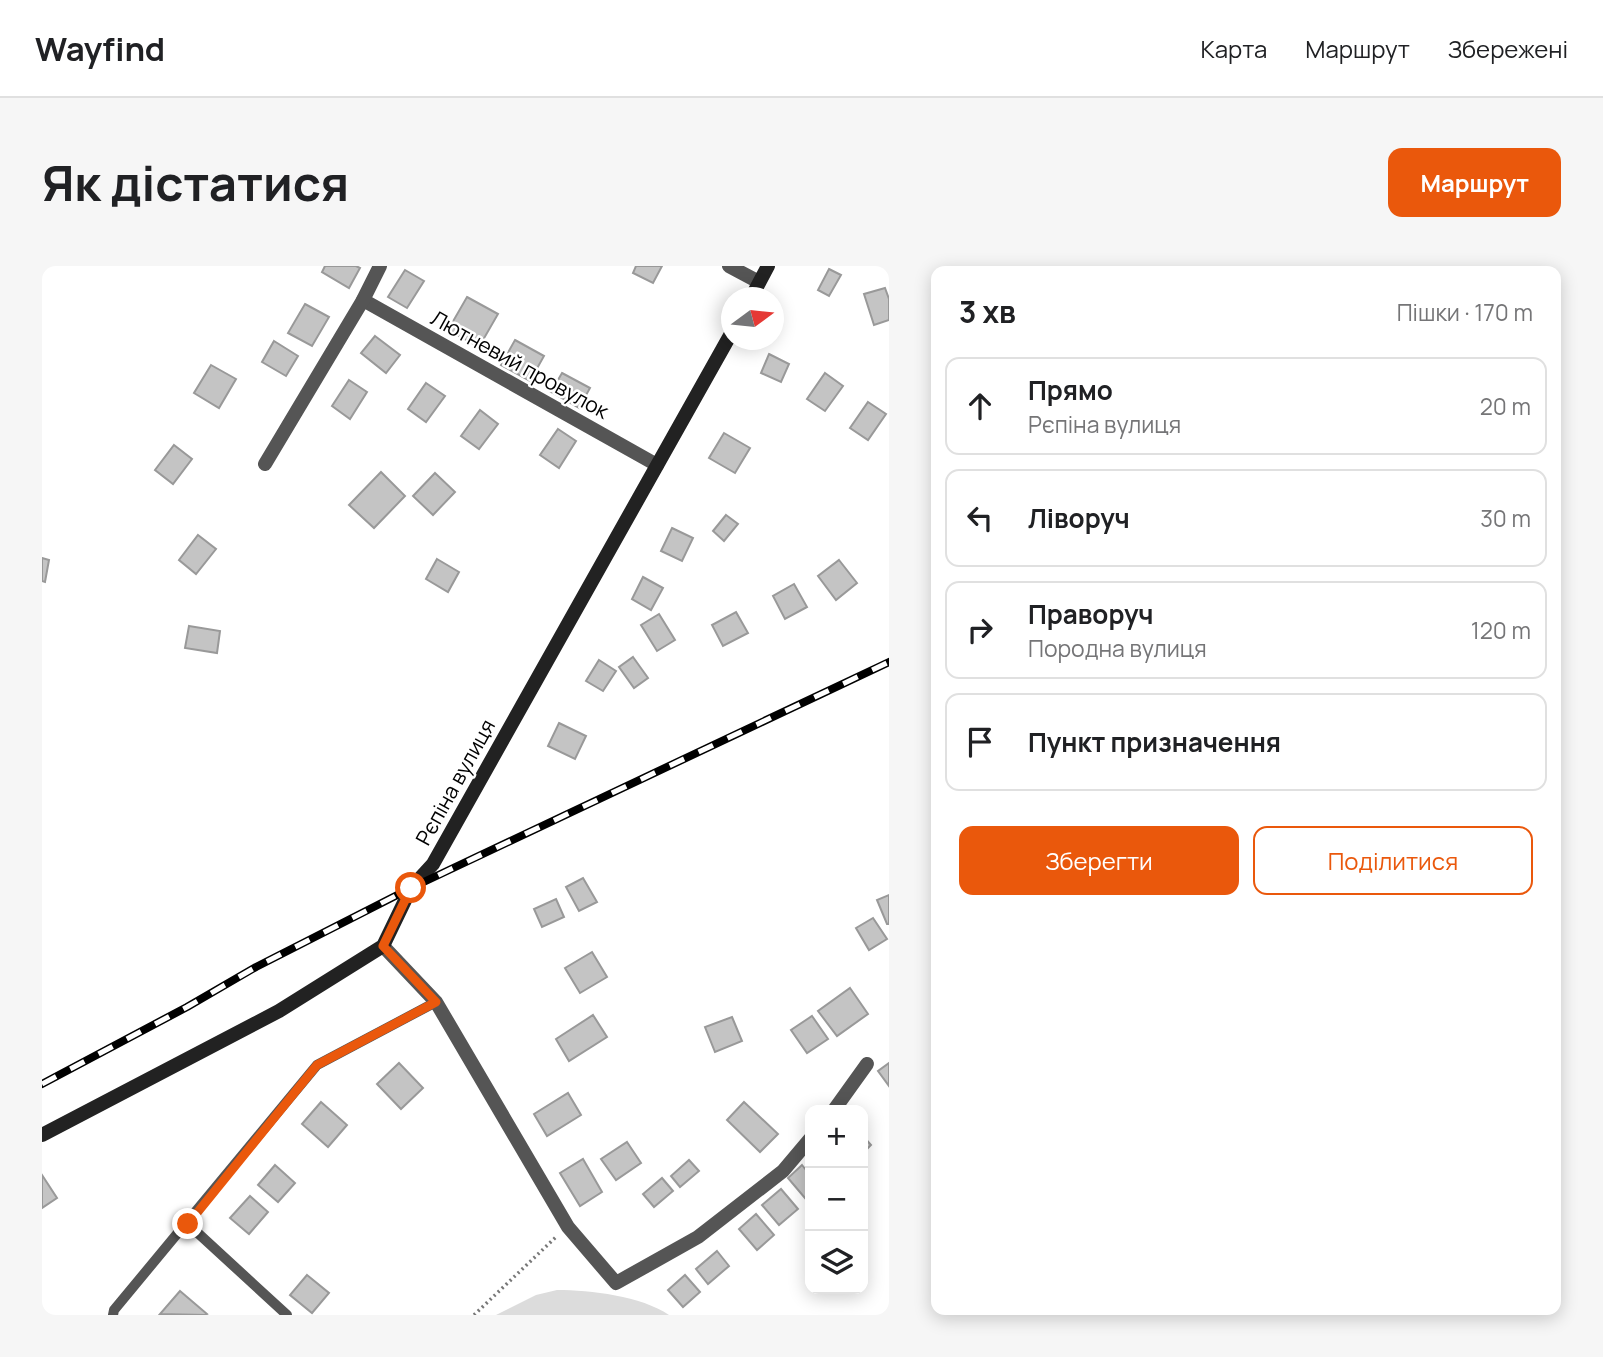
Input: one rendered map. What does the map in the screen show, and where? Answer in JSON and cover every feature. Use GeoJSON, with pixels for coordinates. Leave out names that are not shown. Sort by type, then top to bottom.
{"type":"FeatureCollection","features":[{"type":"Feature","properties":{"kind":"street"},"geometry":{"type":"LineString","coordinates":[[265,464],[363,300],[380,266]]}},
{"type":"Feature","properties":{"kind":"street"},"geometry":{"type":"LineString","coordinates":[[729,266],[759,282]]}},
{"type":"Feature","properties":{"kind":"street"},"geometry":{"type":"LineString","coordinates":[[756,287],[768,266]]}},
{"type":"Feature","properties":{"kind":"street","name":"Лютневий провулок"},"geometry":{"type":"LineString","coordinates":[[363,300],[657,466]]}},
{"type":"Feature","properties":{"kind":"street","name":"Рєпіна вулиця"},"geometry":{"type":"LineString","coordinates":[[383,946],[411,888],[433,864],[722,350]]}},
{"type":"Feature","properties":{"kind":"street"},"geometry":{"type":"LineString","coordinates":[[42,1135],[279,1011],[383,946],[436,1002],[568,1227],[615,1283],[698,1237],[783,1171],[805,1145]]}},
{"type":"Feature","properties":{"kind":"street"},"geometry":{"type":"LineString","coordinates":[[838,1105],[867,1064]]}},
{"type":"Feature","properties":{"kind":"lane"},"geometry":{"type":"LineString","coordinates":[[113,1315],[114,1310],[188,1224],[317,1065],[436,1002]]}},
{"type":"Feature","properties":{"kind":"lane"},"geometry":{"type":"LineString","coordinates":[[188,1224],[287,1315]]}},
{"type":"Feature","properties":{"kind":"path"},"geometry":{"type":"LineString","coordinates":[[474,1315],[568,1227]]}},
{"type":"Feature","properties":{"kind":"shaded area"},"geometry":{"type":"Polygon","coordinates":[[[557,1290],[615,1295],[658,1308],[669,1315],[496,1315],[536,1295],[557,1290]]]}},
{"type":"Feature","properties":{"kind":"building"},"geometry":{"type":"Polygon","coordinates":[[[325,266],[360,268],[349,288],[322,272],[325,266]]]}},
{"type":"Feature","properties":{"kind":"building"},"geometry":{"type":"Polygon","coordinates":[[[636,266],[662,266],[653,283],[633,273],[636,266]]]}},
{"type":"Feature","properties":{"kind":"building"},"geometry":{"type":"Polygon","coordinates":[[[829,269],[841,275],[829,296],[818,290],[829,269]]]}},
{"type":"Feature","properties":{"kind":"building"},"geometry":{"type":"Polygon","coordinates":[[[405,270],[424,281],[407,308],[388,297],[405,270]]]}},
{"type":"Feature","properties":{"kind":"building"},"geometry":{"type":"Polygon","coordinates":[[[885,288],[889,299],[889,320],[874,325],[864,294],[885,288]]]}},
{"type":"Feature","properties":{"kind":"building"},"geometry":{"type":"Polygon","coordinates":[[[467,297],[498,314],[479,347],[448,330],[467,297]]]}},
{"type":"Feature","properties":{"kind":"building"},"geometry":{"type":"Polygon","coordinates":[[[305,304],[329,317],[312,346],[288,333],[305,304]]]}},
{"type":"Feature","properties":{"kind":"building"},"geometry":{"type":"Polygon","coordinates":[[[375,336],[400,355],[386,373],[361,353],[375,336]]]}},
{"type":"Feature","properties":{"kind":"building"},"geometry":{"type":"Polygon","coordinates":[[[515,340],[544,356],[530,381],[501,365],[515,340]]]}},
{"type":"Feature","properties":{"kind":"building"},"geometry":{"type":"Polygon","coordinates":[[[274,341],[298,356],[286,376],[262,362],[274,341]]]}},
{"type":"Feature","properties":{"kind":"building"},"geometry":{"type":"Polygon","coordinates":[[[769,354],[789,364],[781,382],[761,373],[769,354]]]}},
{"type":"Feature","properties":{"kind":"building"},"geometry":{"type":"Polygon","coordinates":[[[211,365],[236,379],[219,408],[194,393],[211,365]]]}},
{"type":"Feature","properties":{"kind":"building"},"geometry":{"type":"Polygon","coordinates":[[[562,373],[590,388],[579,408],[551,392],[562,373]]]}},
{"type":"Feature","properties":{"kind":"building"},"geometry":{"type":"Polygon","coordinates":[[[825,373],[843,386],[825,411],[807,399],[825,373]]]}},
{"type":"Feature","properties":{"kind":"building"},"geometry":{"type":"Polygon","coordinates":[[[349,380],[367,392],[350,419],[332,406],[349,380]]]}},
{"type":"Feature","properties":{"kind":"building"},"geometry":{"type":"Polygon","coordinates":[[[426,383],[445,396],[426,422],[408,409],[426,383]]]}},
{"type":"Feature","properties":{"kind":"building"},"geometry":{"type":"Polygon","coordinates":[[[868,402],[886,414],[868,440],[850,428],[868,402]]]}},
{"type":"Feature","properties":{"kind":"building"},"geometry":{"type":"Polygon","coordinates":[[[480,410],[498,424],[479,449],[461,436],[480,410]]]}},
{"type":"Feature","properties":{"kind":"building"},"geometry":{"type":"Polygon","coordinates":[[[558,429],[576,441],[559,468],[540,455],[558,429]]]}},
{"type":"Feature","properties":{"kind":"building"},"geometry":{"type":"Polygon","coordinates":[[[724,433],[750,448],[735,473],[709,458],[724,433]]]}},
{"type":"Feature","properties":{"kind":"building"},"geometry":{"type":"Polygon","coordinates":[[[174,445],[192,459],[173,484],[155,470],[174,445]]]}},
{"type":"Feature","properties":{"kind":"building"},"geometry":{"type":"Polygon","coordinates":[[[381,472],[405,496],[374,528],[349,505],[381,472]]]}},
{"type":"Feature","properties":{"kind":"building"},"geometry":{"type":"Polygon","coordinates":[[[435,473],[455,492],[433,515],[413,496],[435,473]]]}},
{"type":"Feature","properties":{"kind":"building"},"geometry":{"type":"Polygon","coordinates":[[[726,515],[738,524],[724,541],[713,531],[726,515]]]}},
{"type":"Feature","properties":{"kind":"building"},"geometry":{"type":"Polygon","coordinates":[[[672,528],[693,538],[682,561],[661,551],[672,528]]]}},
{"type":"Feature","properties":{"kind":"building"},"geometry":{"type":"Polygon","coordinates":[[[198,535],[216,549],[196,574],[179,560],[198,535]]]}},
{"type":"Feature","properties":{"kind":"building"},"geometry":{"type":"Polygon","coordinates":[[[42,558],[49,560],[45,582],[42,581],[42,558]]]}},
{"type":"Feature","properties":{"kind":"building"},"geometry":{"type":"Polygon","coordinates":[[[437,559],[459,572],[448,592],[426,579],[437,559]]]}},
{"type":"Feature","properties":{"kind":"building"},"geometry":{"type":"Polygon","coordinates":[[[839,560],[857,583],[836,600],[818,576],[839,560]]]}},
{"type":"Feature","properties":{"kind":"building"},"geometry":{"type":"Polygon","coordinates":[[[643,577],[663,588],[651,610],[632,599],[643,577]]]}},
{"type":"Feature","properties":{"kind":"building"},"geometry":{"type":"Polygon","coordinates":[[[794,584],[807,607],[785,619],[773,596],[794,584]]]}},
{"type":"Feature","properties":{"kind":"building"},"geometry":{"type":"Polygon","coordinates":[[[736,612],[748,633],[723,646],[712,625],[736,612]]]}},
{"type":"Feature","properties":{"kind":"building"},"geometry":{"type":"Polygon","coordinates":[[[659,614],[675,640],[657,651],[641,625],[659,614]]]}},
{"type":"Feature","properties":{"kind":"building"},"geometry":{"type":"Polygon","coordinates":[[[189,626],[220,631],[217,653],[185,648],[189,626]]]}},
{"type":"Feature","properties":{"kind":"building"},"geometry":{"type":"Polygon","coordinates":[[[633,657],[648,678],[634,688],[619,667],[633,657]]]}},
{"type":"Feature","properties":{"kind":"building"},"geometry":{"type":"Polygon","coordinates":[[[599,660],[616,671],[603,691],[586,681],[599,660]]]}},
{"type":"Feature","properties":{"kind":"building"},"geometry":{"type":"Polygon","coordinates":[[[559,723],[586,736],[575,759],[548,746],[559,723]]]}},
{"type":"Feature","properties":{"kind":"building"},"geometry":{"type":"Polygon","coordinates":[[[583,878],[597,902],[579,911],[566,887],[583,878]]]}},
{"type":"Feature","properties":{"kind":"building"},"geometry":{"type":"Polygon","coordinates":[[[889,895],[889,924],[887,924],[877,900],[889,895]]]}},
{"type":"Feature","properties":{"kind":"building"},"geometry":{"type":"Polygon","coordinates":[[[556,899],[564,917],[542,927],[534,909],[556,899]]]}},
{"type":"Feature","properties":{"kind":"building"},"geometry":{"type":"Polygon","coordinates":[[[873,918],[887,939],[869,950],[856,928],[873,918]]]}},
{"type":"Feature","properties":{"kind":"building"},"geometry":{"type":"Polygon","coordinates":[[[592,952],[607,977],[580,993],[565,968],[592,952]]]}},
{"type":"Feature","properties":{"kind":"building"},"geometry":{"type":"Polygon","coordinates":[[[850,988],[868,1014],[837,1036],[818,1011],[850,988]]]}},
{"type":"Feature","properties":{"kind":"building"},"geometry":{"type":"Polygon","coordinates":[[[593,1015],[607,1037],[569,1061],[556,1039],[593,1015]]]}},
{"type":"Feature","properties":{"kind":"building"},"geometry":{"type":"Polygon","coordinates":[[[812,1016],[828,1039],[807,1053],[791,1030],[812,1016]]]}},
{"type":"Feature","properties":{"kind":"building"},"geometry":{"type":"Polygon","coordinates":[[[732,1017],[742,1041],[715,1052],[705,1027],[732,1017]]]}},
{"type":"Feature","properties":{"kind":"building"},"geometry":{"type":"Polygon","coordinates":[[[399,1063],[423,1088],[401,1109],[377,1084],[399,1063]]]}},
{"type":"Feature","properties":{"kind":"building"},"geometry":{"type":"Polygon","coordinates":[[[889,1063],[889,1086],[878,1071],[889,1063]]]}},
{"type":"Feature","properties":{"kind":"building"},"geometry":{"type":"Polygon","coordinates":[[[568,1093],[581,1115],[547,1136],[534,1114],[568,1093]]]}},
{"type":"Feature","properties":{"kind":"building"},"geometry":{"type":"Polygon","coordinates":[[[321,1102],[347,1125],[328,1147],[302,1124],[321,1102]]]}},
{"type":"Feature","properties":{"kind":"building"},"geometry":{"type":"Polygon","coordinates":[[[744,1102],[778,1134],[760,1152],[727,1120],[744,1102]]]}},
{"type":"Feature","properties":{"kind":"building"},"geometry":{"type":"Polygon","coordinates":[[[627,1142],[641,1163],[616,1180],[601,1159],[627,1142]]]}},
{"type":"Feature","properties":{"kind":"building"},"geometry":{"type":"Polygon","coordinates":[[[583,1159],[602,1192],[580,1206],[560,1173],[583,1159]]]}},
{"type":"Feature","properties":{"kind":"building"},"geometry":{"type":"Polygon","coordinates":[[[689,1160],[699,1171],[680,1187],[671,1176],[689,1160]]]}},
{"type":"Feature","properties":{"kind":"building"},"geometry":{"type":"Polygon","coordinates":[[[275,1165],[295,1183],[278,1202],[258,1185],[275,1165]]]}},
{"type":"Feature","properties":{"kind":"building"},"geometry":{"type":"Polygon","coordinates":[[[802,1165],[805,1169],[805,1198],[788,1178],[802,1165]]]}},
{"type":"Feature","properties":{"kind":"building"},"geometry":{"type":"Polygon","coordinates":[[[42,1175],[57,1198],[42,1208],[42,1175]]]}},
{"type":"Feature","properties":{"kind":"building"},"geometry":{"type":"Polygon","coordinates":[[[662,1178],[673,1191],[654,1207],[643,1194],[662,1178]]]}},
{"type":"Feature","properties":{"kind":"building"},"geometry":{"type":"Polygon","coordinates":[[[781,1189],[798,1209],[779,1225],[762,1205],[781,1189]]]}},
{"type":"Feature","properties":{"kind":"building"},"geometry":{"type":"Polygon","coordinates":[[[250,1196],[268,1212],[249,1234],[230,1218],[250,1196]]]}},
{"type":"Feature","properties":{"kind":"building"},"geometry":{"type":"Polygon","coordinates":[[[756,1214],[774,1235],[757,1250],[739,1229],[756,1214]]]}},
{"type":"Feature","properties":{"kind":"building"},"geometry":{"type":"Polygon","coordinates":[[[717,1251],[729,1266],[708,1284],[696,1269],[717,1251]]]}},
{"type":"Feature","properties":{"kind":"building"},"geometry":{"type":"Polygon","coordinates":[[[307,1275],[329,1293],[312,1313],[290,1295],[307,1275]]]}},
{"type":"Feature","properties":{"kind":"building"},"geometry":{"type":"Polygon","coordinates":[[[685,1275],[700,1292],[683,1307],[668,1290],[685,1275]]]}},
{"type":"Feature","properties":{"kind":"building"},"geometry":{"type":"Polygon","coordinates":[[[180,1291],[207,1314],[160,1314],[180,1291]]]}},
{"type":"Feature","properties":{"kind":"railway"},"geometry":{"type":"LineString","coordinates":[[42,1084],[256,967],[411,888],[889,662]]}},
{"type":"Feature","properties":{"kind":"route"},"geometry":{"type":"LineString","coordinates":[[188,1224],[317,1065],[436,1002],[383,946],[411,888]]}}]}
